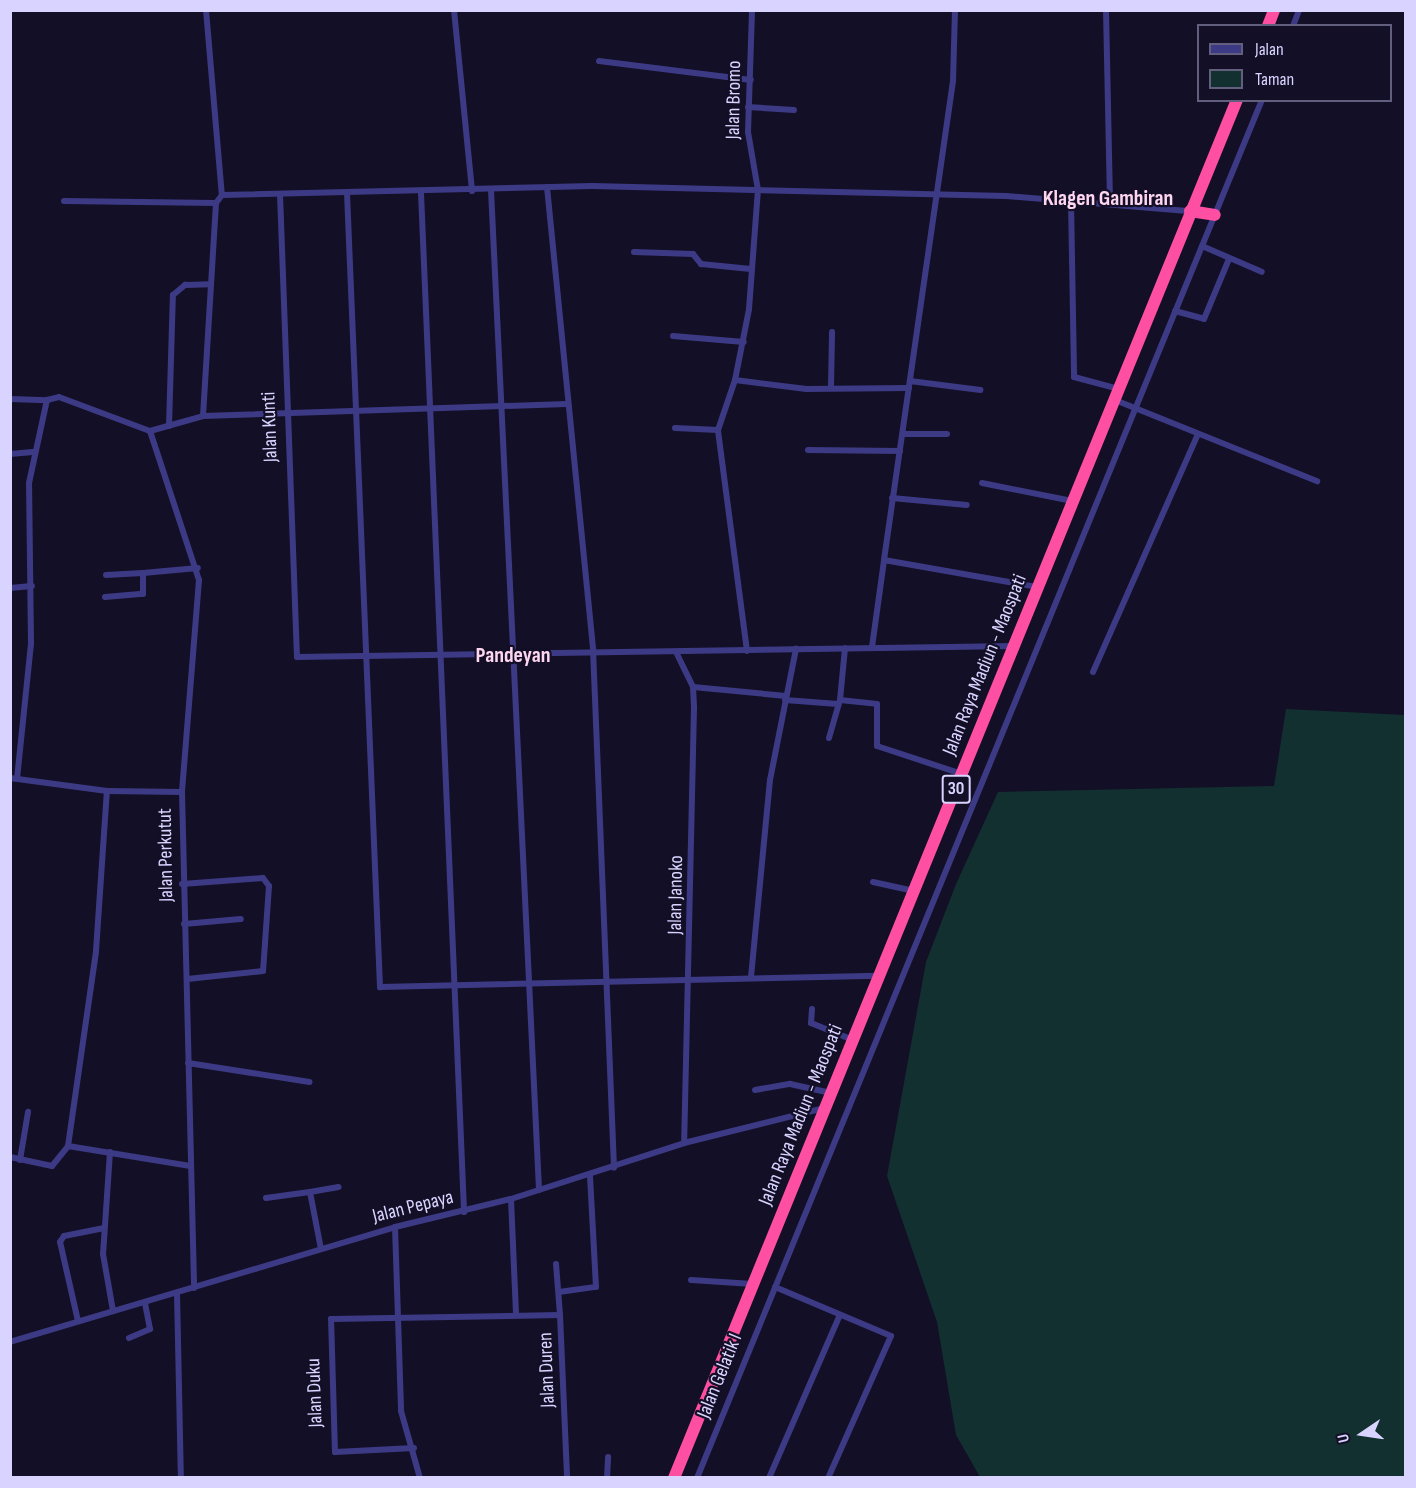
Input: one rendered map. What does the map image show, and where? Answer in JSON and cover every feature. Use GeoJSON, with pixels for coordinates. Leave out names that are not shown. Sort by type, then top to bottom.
{"type":"FeatureCollection","features":[{"type":"Feature","properties":{"kind":"highway","name":"Jalan Raya Madiun - Maospati"},"geometry":{"type":"LineString","coordinates":[[674,1478],[1236,102]]}},
{"type":"Feature","properties":{"kind":"highway"},"geometry":{"type":"LineString","coordinates":[[1190,211],[1215,215]]}},
{"type":"Feature","properties":{"kind":"street"},"geometry":{"type":"LineString","coordinates":[[202,416],[216,203],[222,195],[206,10]]}},
{"type":"Feature","properties":{"kind":"street"},"geometry":{"type":"LineString","coordinates":[[454,10],[472,191]]}},
{"type":"Feature","properties":{"kind":"street","name":"Jalan Bromo"},"geometry":{"type":"LineString","coordinates":[[718,430],[735,380],[744,342],[758,190],[748,107],[752,10]]}},
{"type":"Feature","properties":{"kind":"street"},"geometry":{"type":"LineString","coordinates":[[872,647],[953,81],[955,10]]}},
{"type":"Feature","properties":{"kind":"street"},"geometry":{"type":"LineString","coordinates":[[1106,10],[1110,202]]}},
{"type":"Feature","properties":{"kind":"street"},"geometry":{"type":"LineString","coordinates":[[599,61],[750,80]]}},
{"type":"Feature","properties":{"kind":"street","name":"Jalan Gelatik I"},"geometry":{"type":"LineString","coordinates":[[697,1478],[1261,103]]}},
{"type":"Feature","properties":{"kind":"street"},"geometry":{"type":"LineString","coordinates":[[748,107],[794,110]]}},
{"type":"Feature","properties":{"kind":"street"},"geometry":{"type":"LineString","coordinates":[[222,195],[421,193],[547,187],[758,190],[935,198],[1071,200],[1190,211]]}},
{"type":"Feature","properties":{"kind":"street"},"geometry":{"type":"LineString","coordinates":[[547,187],[593,649],[614,1168]]}},
{"type":"Feature","properties":{"kind":"street"},"geometry":{"type":"LineString","coordinates":[[491,190],[527,980],[539,1190]]}},
{"type":"Feature","properties":{"kind":"street"},"geometry":{"type":"LineString","coordinates":[[347,193],[380,987],[527,980],[879,976]]}},
{"type":"Feature","properties":{"kind":"street"},"geometry":{"type":"LineString","coordinates":[[421,193],[440,651],[450,983],[464,1212]]}},
{"type":"Feature","properties":{"kind":"street","name":"Jalan Kunti"},"geometry":{"type":"LineString","coordinates":[[280,194],[286,414],[297,657],[367,652]]}},
{"type":"Feature","properties":{"kind":"street"},"geometry":{"type":"LineString","coordinates":[[1071,200],[1074,377],[1116,394],[1137,409],[1317,481]]}},
{"type":"Feature","properties":{"kind":"street"},"geometry":{"type":"LineString","coordinates":[[64,201],[216,203]]}},
{"type":"Feature","properties":{"kind":"street"},"geometry":{"type":"LineString","coordinates":[[1202,246],[1262,272]]}},
{"type":"Feature","properties":{"kind":"street"},"geometry":{"type":"LineString","coordinates":[[634,252],[693,254],[701,264],[751,269]]}},
{"type":"Feature","properties":{"kind":"street"},"geometry":{"type":"LineString","coordinates":[[1175,311],[1204,318],[1229,259]]}},
{"type":"Feature","properties":{"kind":"street"},"geometry":{"type":"LineString","coordinates":[[169,426],[173,294],[185,285],[210,284]]}},
{"type":"Feature","properties":{"kind":"street"},"geometry":{"type":"LineString","coordinates":[[831,386],[832,332]]}},
{"type":"Feature","properties":{"kind":"street"},"geometry":{"type":"LineString","coordinates":[[673,336],[744,342]]}},
{"type":"Feature","properties":{"kind":"street"},"geometry":{"type":"LineString","coordinates":[[735,380],[778,388],[910,384],[980,390]]}},
{"type":"Feature","properties":{"kind":"street"},"geometry":{"type":"LineString","coordinates":[[10,399],[47,400],[59,397],[150,431],[202,416],[356,413],[567,404]]}},
{"type":"Feature","properties":{"kind":"street"},"geometry":{"type":"LineString","coordinates":[[47,400],[33,452],[28,504],[32,586],[14,779],[107,791],[182,792]]}},
{"type":"Feature","properties":{"kind":"street"},"geometry":{"type":"LineString","coordinates":[[675,428],[718,430],[747,651]]}},
{"type":"Feature","properties":{"kind":"street","name":"Jalan Perkutut"},"geometry":{"type":"LineString","coordinates":[[150,431],[198,568],[182,792],[182,884],[187,979],[194,1288]]}},
{"type":"Feature","properties":{"kind":"street"},"geometry":{"type":"LineString","coordinates":[[903,434],[947,434]]}},
{"type":"Feature","properties":{"kind":"street"},"geometry":{"type":"LineString","coordinates":[[1093,672],[1198,434]]}},
{"type":"Feature","properties":{"kind":"street"},"geometry":{"type":"LineString","coordinates":[[808,450],[900,451]]}},
{"type":"Feature","properties":{"kind":"street"},"geometry":{"type":"LineString","coordinates":[[10,454],[33,452]]}},
{"type":"Feature","properties":{"kind":"street"},"geometry":{"type":"LineString","coordinates":[[981,483],[1072,501]]}},
{"type":"Feature","properties":{"kind":"street"},"geometry":{"type":"LineString","coordinates":[[892,498],[966,505]]}},
{"type":"Feature","properties":{"kind":"street"},"geometry":{"type":"LineString","coordinates":[[884,560],[1037,587]]}},
{"type":"Feature","properties":{"kind":"street"},"geometry":{"type":"LineString","coordinates":[[106,576],[198,568]]}},
{"type":"Feature","properties":{"kind":"street"},"geometry":{"type":"LineString","coordinates":[[105,597],[143,594],[143,573]]}},
{"type":"Feature","properties":{"kind":"street"},"geometry":{"type":"LineString","coordinates":[[10,588],[32,586]]}},
{"type":"Feature","properties":{"kind":"street"},"geometry":{"type":"LineString","coordinates":[[367,652],[593,649],[676,652],[1015,646]]}},
{"type":"Feature","properties":{"kind":"street"},"geometry":{"type":"LineString","coordinates":[[829,738],[839,702],[845,648]]}},
{"type":"Feature","properties":{"kind":"street"},"geometry":{"type":"LineString","coordinates":[[751,977],[770,780],[796,649]]}},
{"type":"Feature","properties":{"kind":"street","name":"Jalan Janoko"},"geometry":{"type":"LineString","coordinates":[[676,652],[693,687],[694,708],[691,977],[684,1143]]}},
{"type":"Feature","properties":{"kind":"street"},"geometry":{"type":"LineString","coordinates":[[693,687],[786,698],[877,704],[877,746],[963,774]]}},
{"type":"Feature","properties":{"kind":"street"},"geometry":{"type":"LineString","coordinates":[[10,1157],[52,1166],[68,1146],[96,951],[107,791]]}},
{"type":"Feature","properties":{"kind":"street"},"geometry":{"type":"LineString","coordinates":[[182,884],[263,878],[269,885],[263,971],[187,979]]}},
{"type":"Feature","properties":{"kind":"street"},"geometry":{"type":"LineString","coordinates":[[873,882],[914,891]]}},
{"type":"Feature","properties":{"kind":"street"},"geometry":{"type":"LineString","coordinates":[[184,924],[241,919]]}},
{"type":"Feature","properties":{"kind":"street"},"geometry":{"type":"LineString","coordinates":[[812,1009],[814,1025],[853,1040]]}},
{"type":"Feature","properties":{"kind":"street"},"geometry":{"type":"LineString","coordinates":[[188,1063],[310,1082]]}},
{"type":"Feature","properties":{"kind":"street"},"geometry":{"type":"LineString","coordinates":[[755,1090],[790,1084],[831,1093]]}},
{"type":"Feature","properties":{"kind":"street","name":"Jalan Pepaya"},"geometry":{"type":"LineString","coordinates":[[10,1342],[395,1227],[511,1199],[614,1168],[684,1143],[825,1108]]}},
{"type":"Feature","properties":{"kind":"street"},"geometry":{"type":"LineString","coordinates":[[20,1160],[28,1113]]}},
{"type":"Feature","properties":{"kind":"street"},"geometry":{"type":"LineString","coordinates":[[68,1146],[190,1166]]}},
{"type":"Feature","properties":{"kind":"street"},"geometry":{"type":"LineString","coordinates":[[110,1152],[104,1228],[104,1274],[113,1311]]}},
{"type":"Feature","properties":{"kind":"street"},"geometry":{"type":"LineString","coordinates":[[559,1292],[596,1287],[590,1175]]}},
{"type":"Feature","properties":{"kind":"street"},"geometry":{"type":"LineString","coordinates":[[266,1198],[339,1187]]}},
{"type":"Feature","properties":{"kind":"street"},"geometry":{"type":"LineString","coordinates":[[310,1192],[321,1249]]}},
{"type":"Feature","properties":{"kind":"street"},"geometry":{"type":"LineString","coordinates":[[511,1199],[516,1315]]}},
{"type":"Feature","properties":{"kind":"street"},"geometry":{"type":"LineString","coordinates":[[395,1227],[402,1418],[414,1448],[420,1478]]}},
{"type":"Feature","properties":{"kind":"street"},"geometry":{"type":"LineString","coordinates":[[78,1321],[60,1242],[104,1228]]}},
{"type":"Feature","properties":{"kind":"street"},"geometry":{"type":"LineString","coordinates":[[556,1264],[560,1315]]}},
{"type":"Feature","properties":{"kind":"street"},"geometry":{"type":"LineString","coordinates":[[691,1280],[755,1284]]}},
{"type":"Feature","properties":{"kind":"street"},"geometry":{"type":"LineString","coordinates":[[775,1287],[891,1336],[828,1478]]}},
{"type":"Feature","properties":{"kind":"street"},"geometry":{"type":"LineString","coordinates":[[177,1293],[181,1478]]}},
{"type":"Feature","properties":{"kind":"street"},"geometry":{"type":"LineString","coordinates":[[129,1338],[150,1329],[145,1303]]}},
{"type":"Feature","properties":{"kind":"street","name":"Jalan Duren"},"geometry":{"type":"LineString","coordinates":[[398,1314],[560,1315],[567,1478]]}},
{"type":"Feature","properties":{"kind":"street","name":"Jalan Duku"},"geometry":{"type":"LineString","coordinates":[[398,1314],[331,1319],[333,1448],[338,1454],[414,1448]]}},
{"type":"Feature","properties":{"kind":"street"},"geometry":{"type":"LineString","coordinates":[[769,1478],[840,1315]]}},
{"type":"Feature","properties":{"kind":"street"},"geometry":{"type":"LineString","coordinates":[[607,1478],[608,1457]]}},
{"type":"Feature","properties":{"kind":"green space"},"geometry":{"type":"Polygon","coordinates":[[[1286,709],[1405,715],[1405,1477],[980,1477],[956,1435],[937,1322],[887,1176],[926,962],[956,884],[998,792],[1274,786],[1286,709]]]}},
{"type":"Feature","properties":{"kind":"district","name":"Klagen Gambiran"},"geometry":{"type":"Point","coordinates":[1108,199]}},
{"type":"Feature","properties":{"kind":"district","name":"Pandeyan"},"geometry":{"type":"Point","coordinates":[513,656]}}]}
